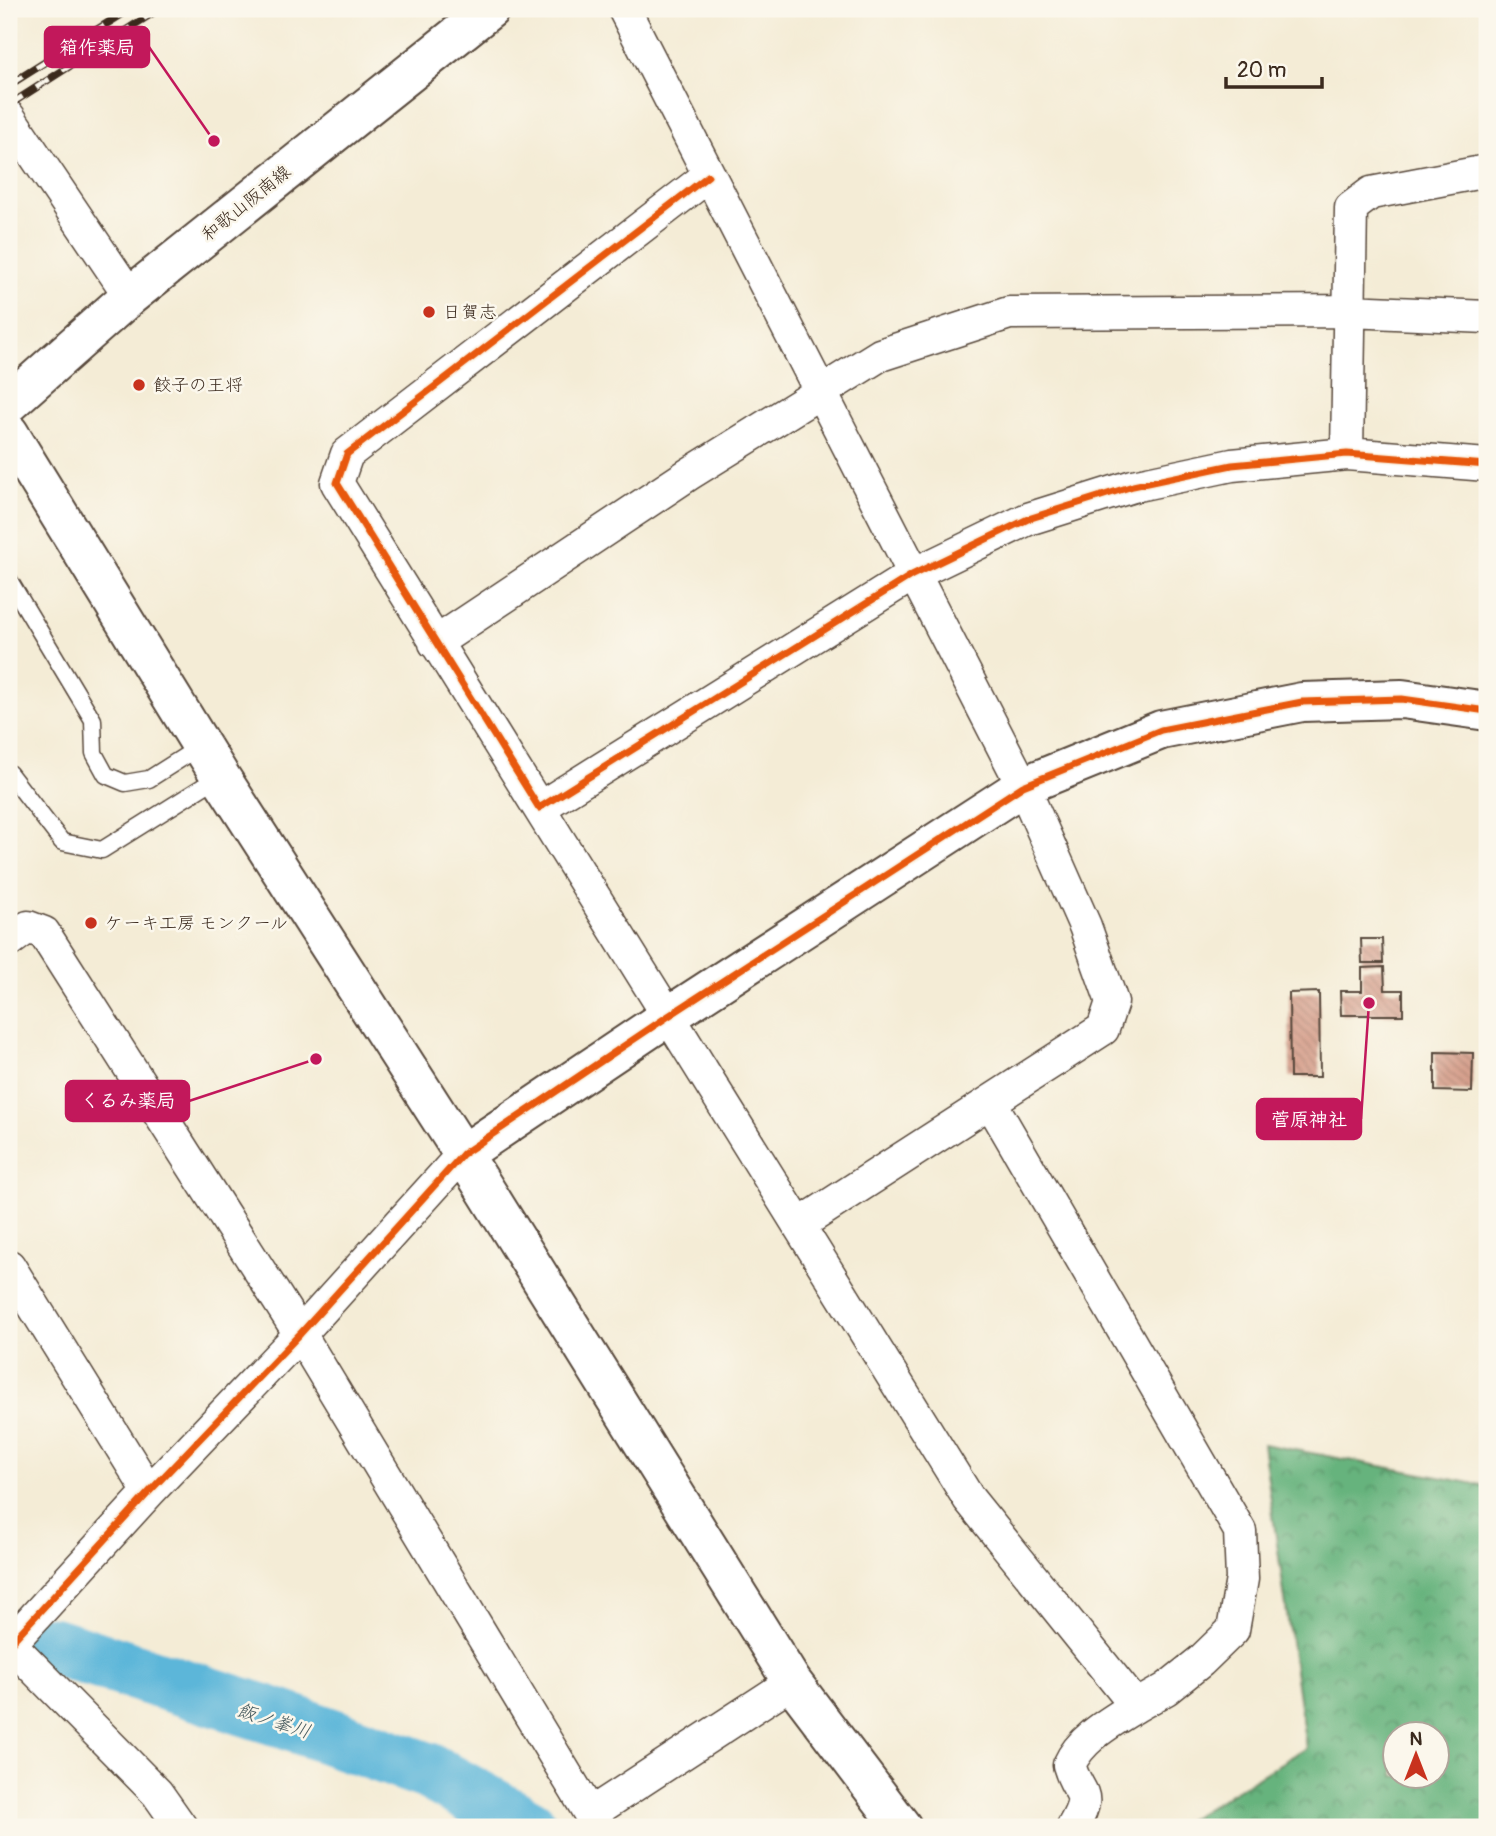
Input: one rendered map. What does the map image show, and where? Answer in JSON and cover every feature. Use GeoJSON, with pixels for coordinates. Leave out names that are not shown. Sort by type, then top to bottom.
{"type":"FeatureCollection","features":[{"type":"Feature","properties":{"kind":"street","name":"和歌山阪南線"},"geometry":{"type":"LineString","coordinates":[[9,403],[130,296],[490,9]]}},
{"type":"Feature","properties":{"kind":"street"},"geometry":{"type":"LineString","coordinates":[[624,9],[912,575],[1023,786],[1086,926],[1112,1002],[1103,1029],[799,1226]]}},
{"type":"Feature","properties":{"kind":"street"},"geometry":{"type":"LineString","coordinates":[[9,117],[130,296]]}},
{"type":"Feature","properties":{"kind":"street"},"geometry":{"type":"LineString","coordinates":[[1347,454],[1351,208],[1371,193],[1487,171]]}},
{"type":"Feature","properties":{"kind":"street"},"geometry":{"type":"LineString","coordinates":[[708,176],[347,454],[337,483],[969,1499],[1136,1706]]}},
{"type":"Feature","properties":{"kind":"street"},"geometry":{"type":"LineString","coordinates":[[435,643],[689,474],[880,355],[1009,313],[1349,311],[1487,317]]}},
{"type":"Feature","properties":{"kind":"street"},"geometry":{"type":"LineString","coordinates":[[9,433],[210,761],[463,1154],[792,1682],[902,1827]]}},
{"type":"Feature","properties":{"kind":"street"},"geometry":{"type":"LineString","coordinates":[[539,808],[912,575],[1028,519],[1133,486],[1232,465],[1347,454],[1487,465]]}},
{"type":"Feature","properties":{"kind":"street"},"geometry":{"type":"LineString","coordinates":[[181,1827],[157,1793],[9,1644],[300,1334],[463,1154],[667,1017],[1023,786],[1161,730],[1303,702],[1402,699],[1487,710]]}},
{"type":"Feature","properties":{"kind":"street"},"geometry":{"type":"LineString","coordinates":[[9,941],[28,927],[44,933],[300,1334],[595,1820],[792,1682]]}},
{"type":"Feature","properties":{"kind":"street"},"geometry":{"type":"LineString","coordinates":[[991,1103],[1240,1531],[1242,1579],[1233,1630],[1201,1661],[1166,1689],[1102,1728],[1074,1754],[1069,1765],[1073,1778],[1082,1788],[1084,1801],[1073,1827]]}},
{"type":"Feature","properties":{"kind":"street"},"geometry":{"type":"LineString","coordinates":[[9,1266],[149,1492]]}},
{"type":"Feature","properties":{"kind":"lane"},"geometry":{"type":"LineString","coordinates":[[9,580],[93,720],[94,752],[106,775],[125,783],[149,779],[210,761]]}},
{"type":"Feature","properties":{"kind":"lane"},"geometry":{"type":"LineString","coordinates":[[9,773],[62,842],[102,850],[210,761]]}},
{"type":"Feature","properties":{"kind":"green space"},"geometry":{"type":"Polygon","coordinates":[[[1263,1444],[1487,1486],[1487,1827],[1176,1827],[1306,1748],[1263,1444]]]}},
{"type":"Feature","properties":{"kind":"building"},"geometry":{"type":"Polygon","coordinates":[[[1361,939],[1382,939],[1383,963],[1362,963],[1361,939]]]}},
{"type":"Feature","properties":{"kind":"building"},"geometry":{"type":"Polygon","coordinates":[[[1384,967],[1385,990],[1403,990],[1403,1015],[1341,1015],[1340,991],[1362,991],[1362,968],[1384,967]]]}},
{"type":"Feature","properties":{"kind":"building"},"geometry":{"type":"Polygon","coordinates":[[[1319,992],[1320,1077],[1290,1077],[1289,993],[1319,992]]]}},
{"type":"Feature","properties":{"kind":"building"},"geometry":{"type":"Polygon","coordinates":[[[1435,1052],[1473,1053],[1472,1092],[1435,1091],[1435,1052]]]}},
{"type":"Feature","properties":{"kind":"waterway","name":"飯ノ峯川"},"geometry":{"type":"LineString","coordinates":[[9,1641],[53,1646],[270,1715],[428,1771],[529,1827]]}},
{"type":"Feature","properties":{"kind":"railway"},"geometry":{"type":"LineString","coordinates":[[9,85],[130,9]]}},
{"type":"Feature","properties":{"kind":"railway"},"geometry":{"type":"LineString","coordinates":[[9,105],[159,9]]}},
{"type":"Feature","properties":{"kind":"cycle path"},"geometry":{"type":"LineString","coordinates":[[708,176],[347,454],[337,483],[539,808],[912,575],[1028,519],[1133,486],[1232,465],[1347,454],[1487,465]]}},
{"type":"Feature","properties":{"kind":"cycle path"},"geometry":{"type":"LineString","coordinates":[[9,1645],[149,1492],[300,1334],[463,1154],[667,1017],[1023,786],[1161,730],[1302,702],[1402,699],[1487,711]]}},
{"type":"Feature","properties":{"kind":"place","name":"箱作薬局"},"geometry":{"type":"Point","coordinates":[214,141]}},
{"type":"Feature","properties":{"kind":"place","name":"日賀志"},"geometry":{"type":"Point","coordinates":[429,312]}},
{"type":"Feature","properties":{"kind":"place","name":"餃子の王将"},"geometry":{"type":"Point","coordinates":[139,385]}},
{"type":"Feature","properties":{"kind":"place","name":"ケーキ工房 モンクール"},"geometry":{"type":"Point","coordinates":[91,923]}},
{"type":"Feature","properties":{"kind":"place","name":"菅原神社"},"geometry":{"type":"Point","coordinates":[1369,1003]}},
{"type":"Feature","properties":{"kind":"place","name":"くるみ薬局"},"geometry":{"type":"Point","coordinates":[316,1059]}}]}
